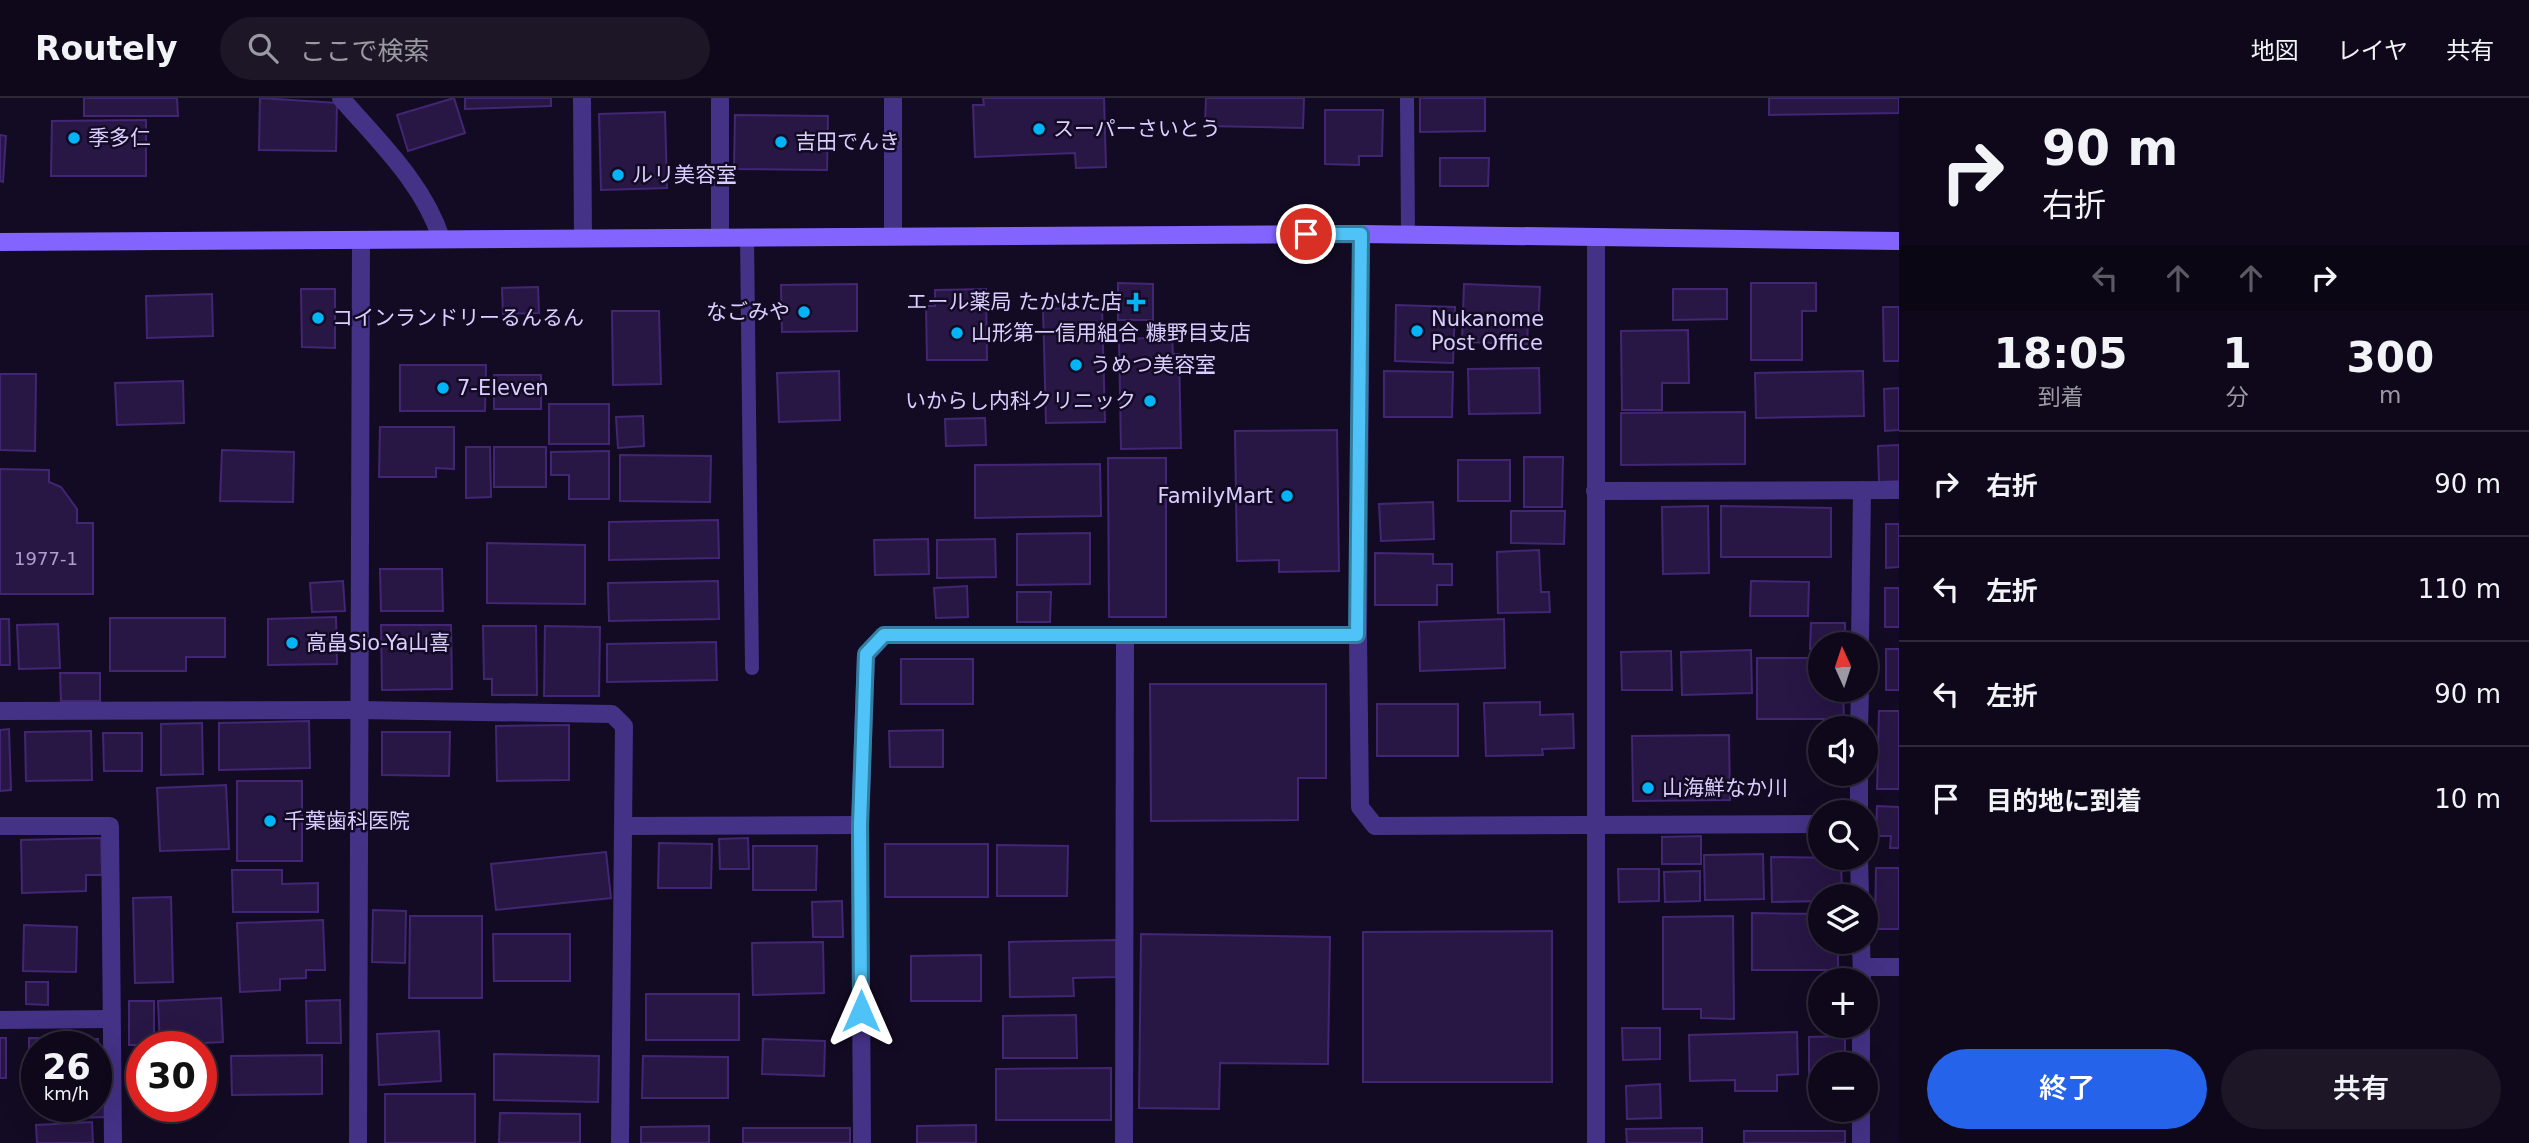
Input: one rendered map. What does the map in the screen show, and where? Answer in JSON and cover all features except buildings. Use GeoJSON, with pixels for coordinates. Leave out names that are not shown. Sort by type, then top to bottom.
{"type":"FeatureCollection","features":[{"type":"Feature","properties":{"kind":"street"},"geometry":{"type":"LineString","coordinates":[[341,98],[421,192],[432,210],[441,238]]}},
{"type":"Feature","properties":{"kind":"street"},"geometry":{"type":"LineString","coordinates":[[582,98],[583,238]]}},
{"type":"Feature","properties":{"kind":"street"},"geometry":{"type":"LineString","coordinates":[[720,98],[720,237]]}},
{"type":"Feature","properties":{"kind":"street"},"geometry":{"type":"LineString","coordinates":[[893,98],[893,236]]}},
{"type":"Feature","properties":{"kind":"street"},"geometry":{"type":"LineString","coordinates":[[1361,234],[1357,635],[1360,807],[1374,826],[1808,824]]}},
{"type":"Feature","properties":{"kind":"street"},"geometry":{"type":"LineString","coordinates":[[0,242],[1361,234],[1899,241]]}},
{"type":"Feature","properties":{"kind":"street"},"geometry":{"type":"LineString","coordinates":[[1596,238],[1596,1143]]}},
{"type":"Feature","properties":{"kind":"street"},"geometry":{"type":"LineString","coordinates":[[358,1143],[360,240]]}},
{"type":"Feature","properties":{"kind":"street"},"geometry":{"type":"LineString","coordinates":[[1860,632],[1862,490]]}},
{"type":"Feature","properties":{"kind":"street"},"geometry":{"type":"LineString","coordinates":[[1595,491],[1899,490]]}},
{"type":"Feature","properties":{"kind":"street"},"geometry":{"type":"LineString","coordinates":[[862,1143],[860,825],[866,654],[884,635],[1357,635]]}},
{"type":"Feature","properties":{"kind":"street"},"geometry":{"type":"LineString","coordinates":[[1124,1143],[1125,637]]}},
{"type":"Feature","properties":{"kind":"street"},"geometry":{"type":"LineString","coordinates":[[0,711],[359,710],[612,714],[624,726],[620,1143]]}},
{"type":"Feature","properties":{"kind":"street"},"geometry":{"type":"LineString","coordinates":[[624,826],[860,825]]}},
{"type":"Feature","properties":{"kind":"street"},"geometry":{"type":"LineString","coordinates":[[0,826],[110,826],[113,1143]]}},
{"type":"Feature","properties":{"kind":"street"},"geometry":{"type":"LineString","coordinates":[[1878,971],[1899,967]]}},
{"type":"Feature","properties":{"kind":"street"},"geometry":{"type":"LineString","coordinates":[[0,1020],[111,1019]]}},
{"type":"Feature","properties":{"kind":"street"},"geometry":{"type":"LineString","coordinates":[[1861,1122],[1861,1143]]}},
{"type":"Feature","properties":{"kind":"lane"},"geometry":{"type":"LineString","coordinates":[[1407,98],[1408,235]]}},
{"type":"Feature","properties":{"kind":"lane"},"geometry":{"type":"LineString","coordinates":[[747,237],[752,668]]}},
{"type":"Feature","properties":{"kind":"place","name":"スーパーさいとう"},"geometry":{"type":"Point","coordinates":[1039,129]}},
{"type":"Feature","properties":{"kind":"place","name":"季多仁"},"geometry":{"type":"Point","coordinates":[74,138]}},
{"type":"Feature","properties":{"kind":"place","name":"吉田でんき"},"geometry":{"type":"Point","coordinates":[781,142]}},
{"type":"Feature","properties":{"kind":"place","name":"ルリ美容室"},"geometry":{"type":"Point","coordinates":[618,175]}},
{"type":"Feature","properties":{"kind":"place","name":"エール薬局 たかはた店"},"geometry":{"type":"Point","coordinates":[1136,302]}},
{"type":"Feature","properties":{"kind":"place","name":"なごみや"},"geometry":{"type":"Point","coordinates":[804,312]}},
{"type":"Feature","properties":{"kind":"place","name":"コインランドリーるんるん"},"geometry":{"type":"Point","coordinates":[318,318]}},
{"type":"Feature","properties":{"kind":"place","name":"Nukanome Post Office"},"geometry":{"type":"Point","coordinates":[1417,331]}},
{"type":"Feature","properties":{"kind":"place","name":"山形第一信用組合 糠野目支店"},"geometry":{"type":"Point","coordinates":[957,333]}},
{"type":"Feature","properties":{"kind":"place","name":"うめつ美容室"},"geometry":{"type":"Point","coordinates":[1076,365]}},
{"type":"Feature","properties":{"kind":"place","name":"7-Eleven"},"geometry":{"type":"Point","coordinates":[443,388]}},
{"type":"Feature","properties":{"kind":"place","name":"いからし内科クリニック"},"geometry":{"type":"Point","coordinates":[1150,401]}},
{"type":"Feature","properties":{"kind":"place","name":"FamilyMart"},"geometry":{"type":"Point","coordinates":[1287,496]}},
{"type":"Feature","properties":{"kind":"place","name":"高畠Sio-Ya山喜"},"geometry":{"type":"Point","coordinates":[292,643]}},
{"type":"Feature","properties":{"kind":"place","name":"山海鮮なか川"},"geometry":{"type":"Point","coordinates":[1648,788]}},
{"type":"Feature","properties":{"kind":"place","name":"千葉歯科医院"},"geometry":{"type":"Point","coordinates":[270,821]}},
{"type":"Feature","properties":{"kind":"route"},"geometry":{"type":"LineString","coordinates":[[861,1011],[860,825],[866,654],[884,635],[1357,635],[1361,234],[1306,234]]}}]}
